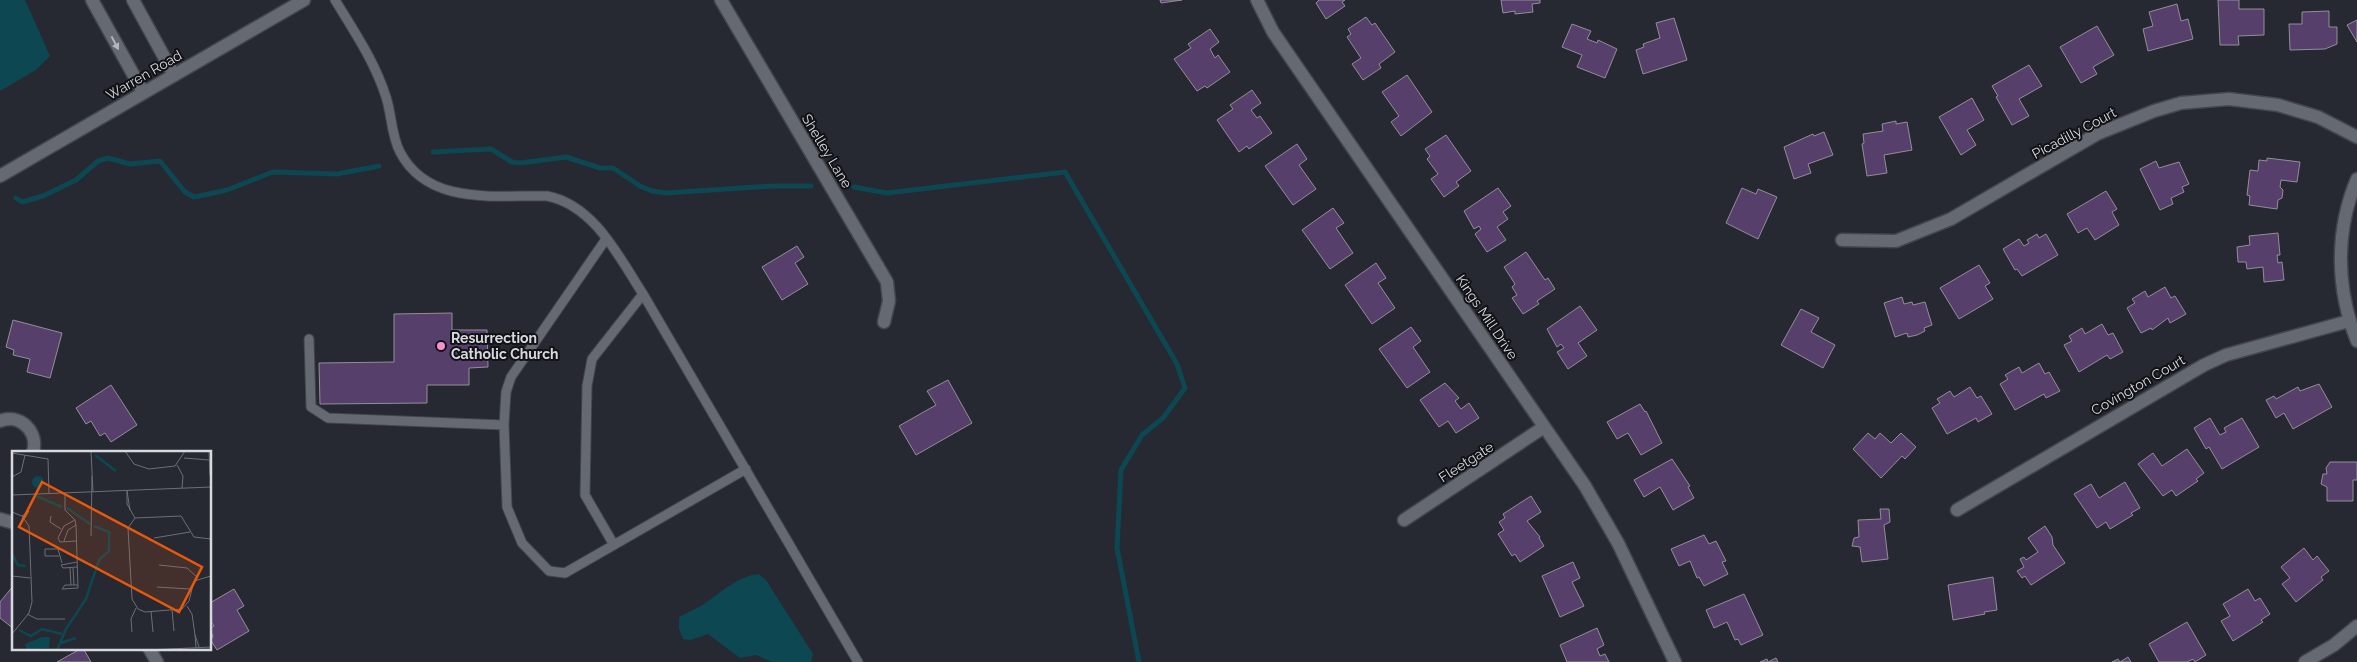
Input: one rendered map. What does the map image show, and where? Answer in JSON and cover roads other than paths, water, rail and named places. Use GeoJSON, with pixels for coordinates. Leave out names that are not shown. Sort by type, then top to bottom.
{"type":"FeatureCollection","features":[{"type":"Feature","properties":{"kind":"street"},"geometry":{"type":"LineString","coordinates":[[92,0],[143,92]]}},
{"type":"Feature","properties":{"kind":"street"},"geometry":{"type":"LineString","coordinates":[[133,0],[174,75]]}},
{"type":"Feature","properties":{"kind":"street","name":"Warren Road"},"geometry":{"type":"LineString","coordinates":[[0,176],[304,0]]}},
{"type":"Feature","properties":{"kind":"street","name":"Shelley Lane"},"geometry":{"type":"LineString","coordinates":[[721,0],[887,282],[889,302],[884,322]]}},
{"type":"Feature","properties":{"kind":"street","name":"Kings Mill Drive"},"geometry":{"type":"LineString","coordinates":[[1257,0],[1273,32],[1584,486],[1618,543],[1675,662]]}},
{"type":"Feature","properties":{"kind":"street","name":"Picadilly Court"},"geometry":{"type":"LineString","coordinates":[[1842,240],[1896,241],[1951,219],[2097,134],[2154,111],[2181,103],[2229,99],[2278,105],[2318,117],[2357,136]]}},
{"type":"Feature","properties":{"kind":"street"},"geometry":{"type":"LineString","coordinates":[[2357,178],[2347,208],[2340,259],[2344,298],[2349,321],[2357,341]]}},
{"type":"Feature","properties":{"kind":"street","name":"Covington Court"},"geometry":{"type":"LineString","coordinates":[[1957,510],[2204,365],[2226,355],[2349,321]]}},
{"type":"Feature","properties":{"kind":"street"},"geometry":{"type":"LineString","coordinates":[[0,421],[9,418],[24,423],[34,439],[33,451]]}},
{"type":"Feature","properties":{"kind":"street","name":"Fleetgate"},"geometry":{"type":"LineString","coordinates":[[1404,520],[1544,427]]}},
{"type":"Feature","properties":{"kind":"street"},"geometry":{"type":"LineString","coordinates":[[2305,662],[2334,645],[2357,626]]}},
{"type":"Feature","properties":{"kind":"street"},"geometry":{"type":"LineString","coordinates":[[150,650],[157,662]]}},
{"type":"Feature","properties":{"kind":"lane"},"geometry":{"type":"LineString","coordinates":[[335,0],[376,68],[386,98],[399,152],[410,169],[421,179],[439,188],[458,194],[547,196],[559,198],[578,209],[606,239],[643,294],[858,662]]}},
{"type":"Feature","properties":{"kind":"lane"},"geometry":{"type":"LineString","coordinates":[[606,239],[511,377],[506,392],[504,425],[507,507],[522,543],[548,572],[565,573],[746,469]]}},
{"type":"Feature","properties":{"kind":"lane"},"geometry":{"type":"LineString","coordinates":[[614,545],[585,495],[587,386],[592,359],[643,294]]}},
{"type":"Feature","properties":{"kind":"lane"},"geometry":{"type":"LineString","coordinates":[[309,339],[311,407],[328,418],[504,425]]}},
{"type":"Feature","properties":{"kind":"water"},"geometry":{"type":"Polygon","coordinates":[[[0,0],[25,0],[50,56],[36,70],[0,91],[0,0]]]}},
{"type":"Feature","properties":{"kind":"water"},"geometry":{"type":"Polygon","coordinates":[[[759,574],[766,580],[813,654],[811,662],[772,662],[756,655],[740,658],[708,634],[691,640],[683,639],[679,629],[679,617],[701,606],[728,586],[743,578],[759,574]]]}},
{"type":"Feature","properties":{"kind":"waterway"},"geometry":{"type":"LineString","coordinates":[[433,152],[491,149],[512,162],[520,163],[566,157],[600,168],[613,168],[640,186],[652,191],[666,193],[773,186],[811,186]]}},
{"type":"Feature","properties":{"kind":"waterway"},"geometry":{"type":"LineString","coordinates":[[16,198],[22,202],[43,196],[76,180],[98,161],[108,158],[130,164],[160,161],[185,192],[194,197],[227,190],[273,172],[337,174],[379,166]]}},
{"type":"Feature","properties":{"kind":"waterway"},"geometry":{"type":"LineString","coordinates":[[854,187],[887,193],[1065,172],[1177,364],[1185,388],[1163,418],[1142,435],[1121,470],[1117,548],[1139,662]]}},
{"type":"Feature","properties":{"kind":"place","name":"Resurrection Catholic Church"},"geometry":{"type":"Point","coordinates":[441,346]}}]}
